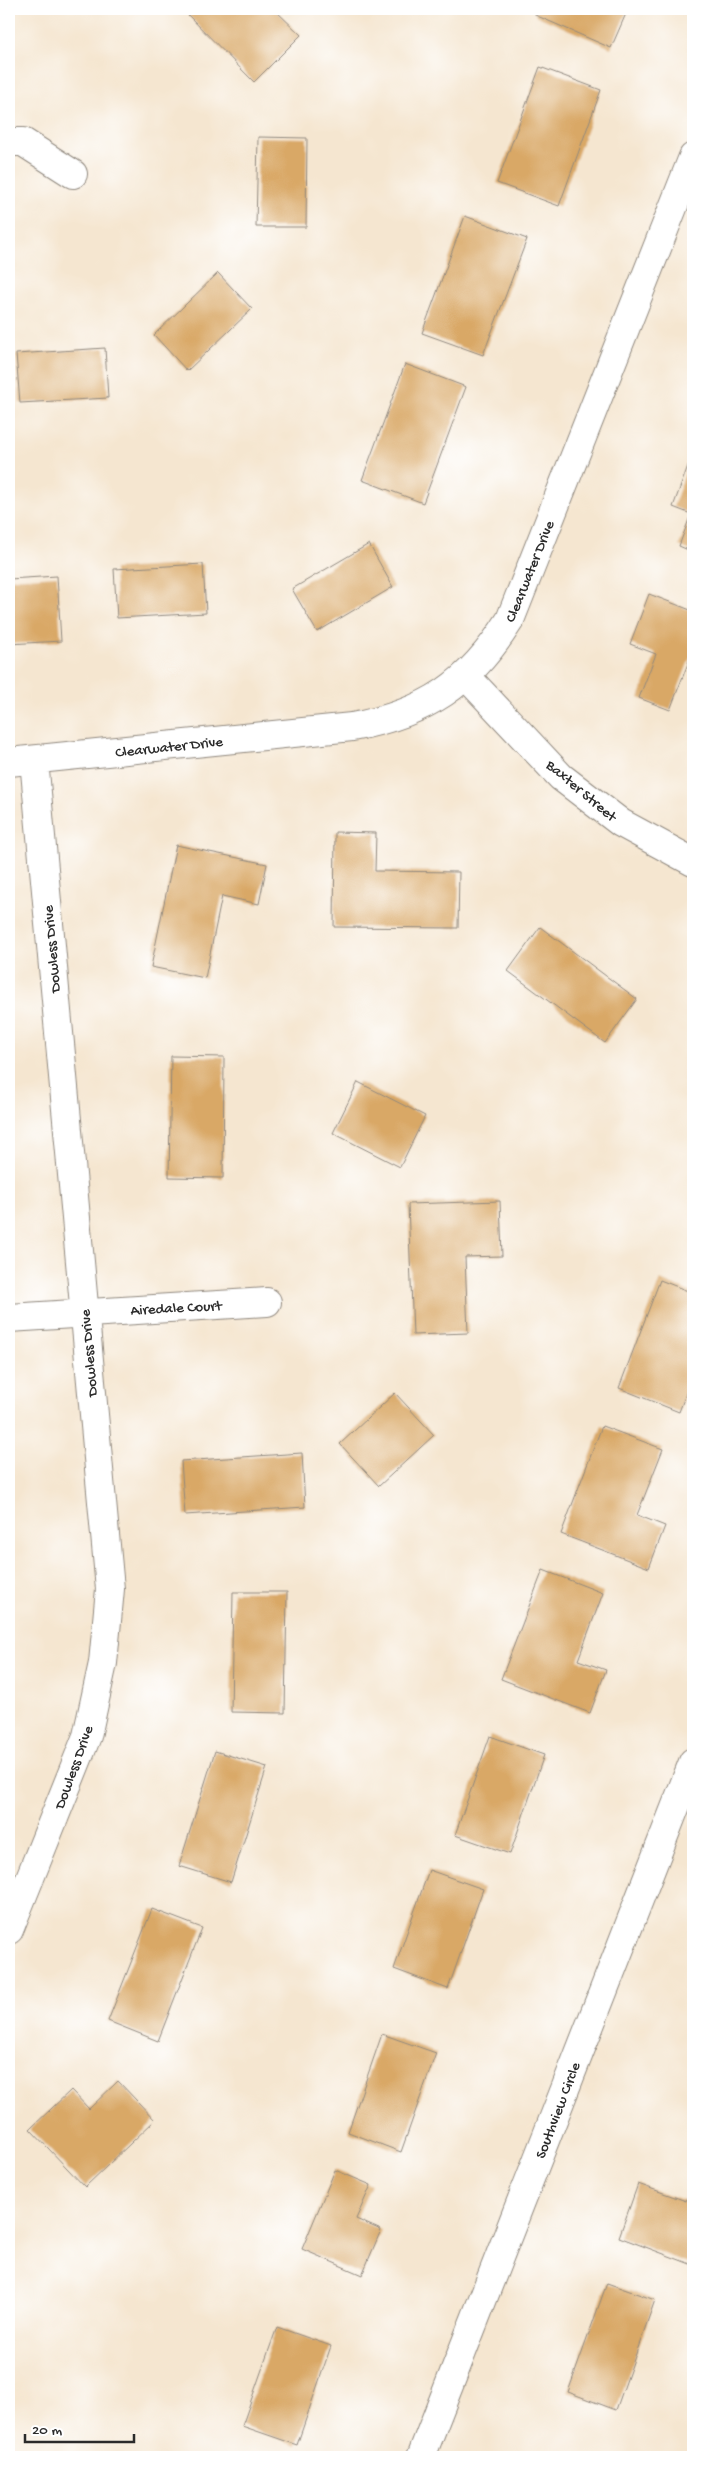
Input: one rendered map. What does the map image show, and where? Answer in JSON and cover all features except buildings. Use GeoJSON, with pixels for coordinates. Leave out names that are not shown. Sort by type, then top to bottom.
{"type":"FeatureCollection","features":[{"type":"Feature","properties":{"kind":"street"},"geometry":{"type":"LineString","coordinates":[[9,142],[22,142],[73,174]]}},
{"type":"Feature","properties":{"kind":"street","name":"Clearwater Drive"},"geometry":{"type":"LineString","coordinates":[[21,761],[352,727],[384,721],[430,702],[466,676],[497,642],[510,620],[693,157]]}},
{"type":"Feature","properties":{"kind":"street","name":"Baxter Street"},"geometry":{"type":"LineString","coordinates":[[466,676],[562,777],[621,823],[693,862]]}},
{"type":"Feature","properties":{"kind":"street","name":"Dowless Drive"},"geometry":{"type":"LineString","coordinates":[[9,1930],[87,1736],[103,1663],[110,1589],[85,1312],[21,761]]}},
{"type":"Feature","properties":{"kind":"street","name":"Airedale Court"},"geometry":{"type":"LineString","coordinates":[[9,1318],[267,1302]]}},
{"type":"Feature","properties":{"kind":"street","name":"Southview Circle"},"geometry":{"type":"LineString","coordinates":[[421,2457],[693,1762]]}}]}
